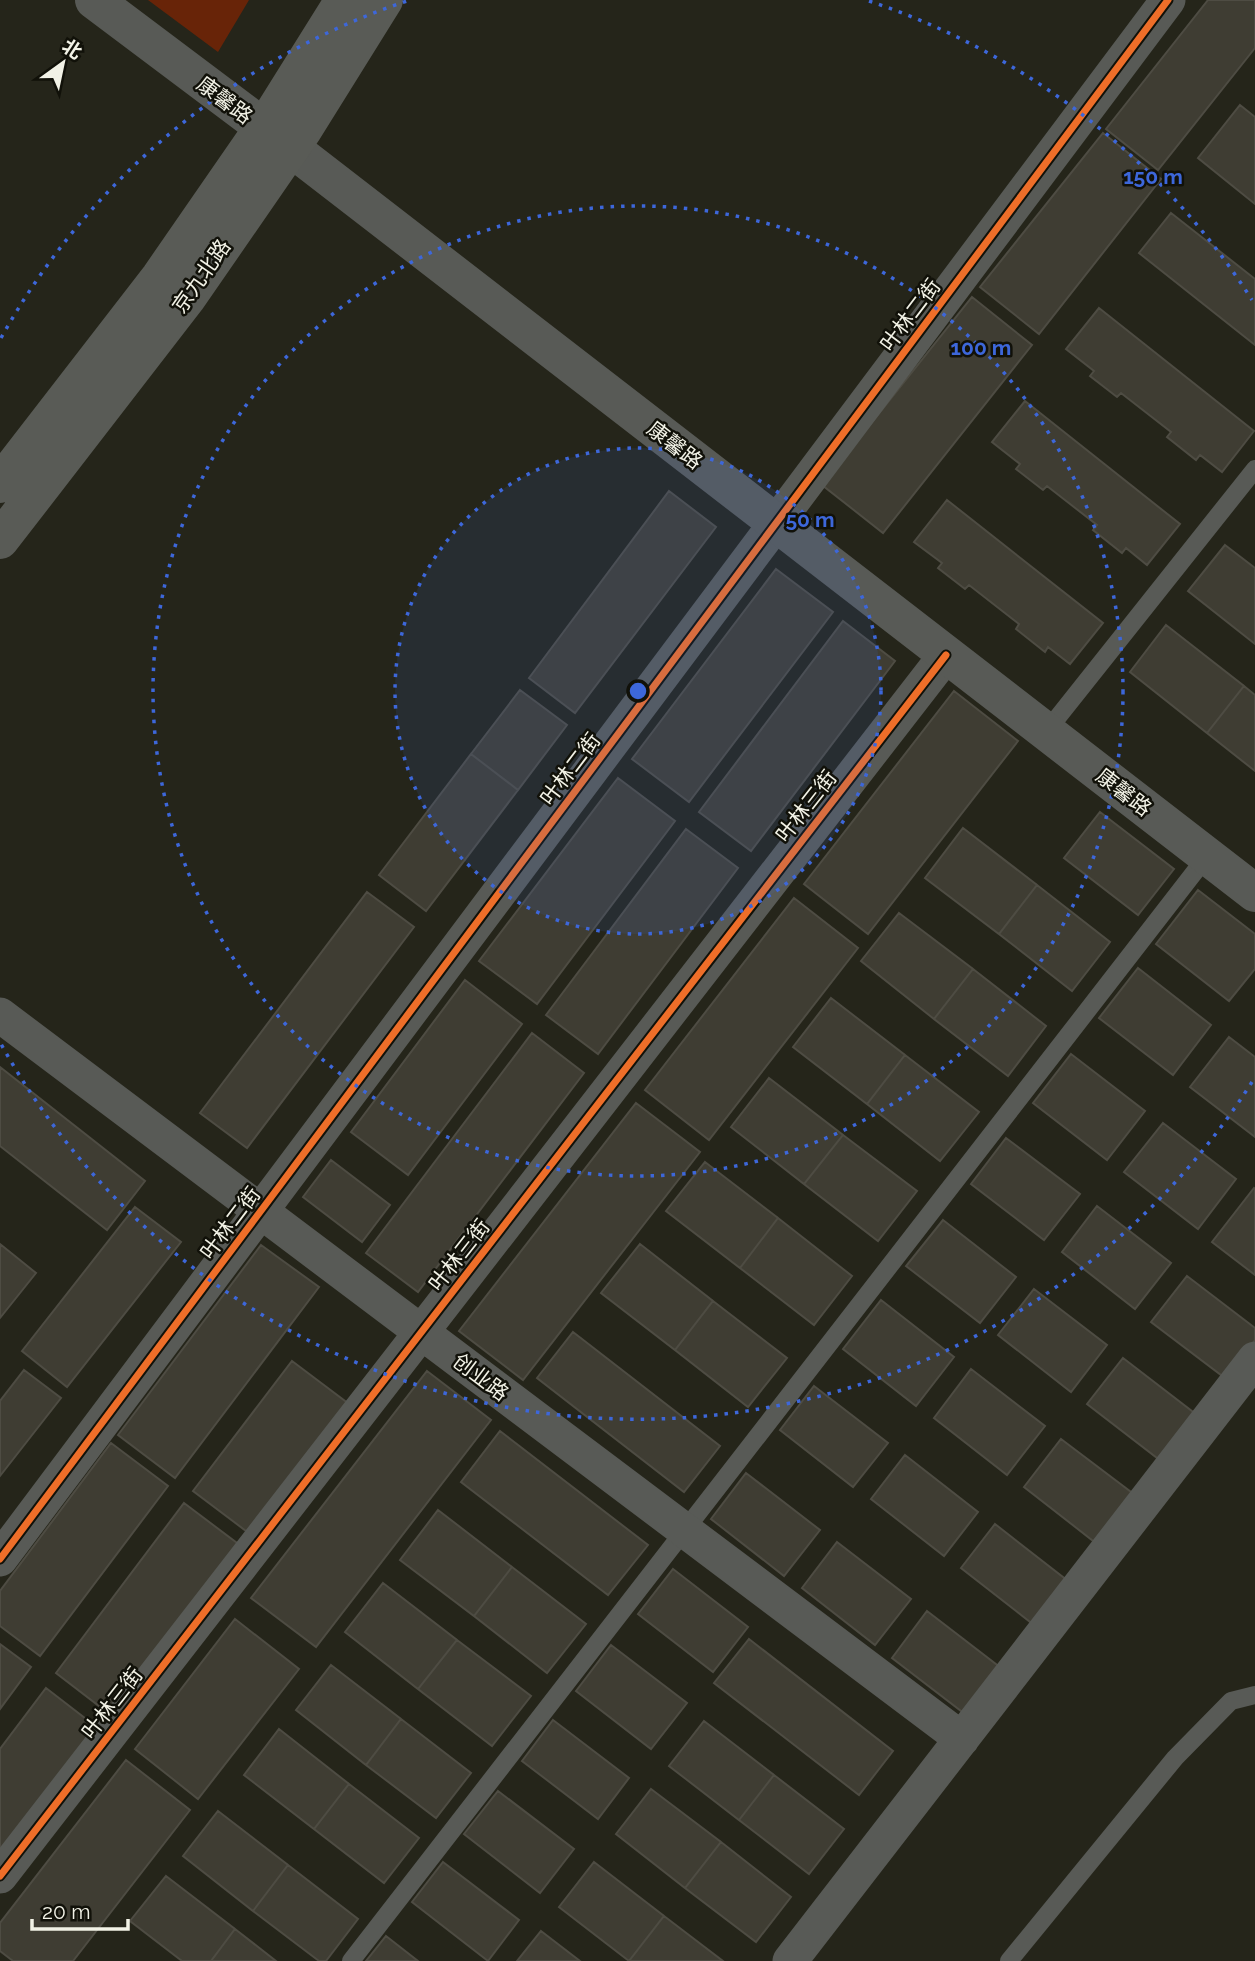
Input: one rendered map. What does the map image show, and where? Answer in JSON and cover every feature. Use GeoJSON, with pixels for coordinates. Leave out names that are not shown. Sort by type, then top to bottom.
{"type":"FeatureCollection","features":[{"type":"Feature","properties":{"kind":"main road","name":"京九北路"},"geometry":{"type":"LineString","coordinates":[[0,540],[187,298],[277,138],[344,0]]}},
{"type":"Feature","properties":{"kind":"main road","name":"京九北路"},"geometry":{"type":"LineString","coordinates":[[0,484],[152,288],[277,138],[384,0]]}},
{"type":"Feature","properties":{"kind":"street","name":"康馨路"},"geometry":{"type":"LineString","coordinates":[[94,0],[277,138],[1207,856],[1251,883]]}},
{"type":"Feature","properties":{"kind":"street","name":"叶林二街"},"geometry":{"type":"LineString","coordinates":[[0,1559],[1168,0]]}},
{"type":"Feature","properties":{"kind":"street","name":"叶林三街"},"geometry":{"type":"LineString","coordinates":[[0,1876],[946,655]]}},
{"type":"Feature","properties":{"kind":"street","name":"创业路"},"geometry":{"type":"LineString","coordinates":[[0,1015],[962,1738]]}},
{"type":"Feature","properties":{"kind":"street"},"geometry":{"type":"LineString","coordinates":[[790,1961],[1255,1359]]}},
{"type":"Feature","properties":{"kind":"lane"},"geometry":{"type":"LineString","coordinates":[[1046,732],[1255,468]]}},
{"type":"Feature","properties":{"kind":"lane"},"geometry":{"type":"LineString","coordinates":[[351,1961],[1207,856]]}},
{"type":"Feature","properties":{"kind":"lane"},"geometry":{"type":"LineString","coordinates":[[1009,1961],[1175,1758],[1231,1701],[1255,1696]]}},
{"type":"Feature","properties":{"kind":"shaded area"},"geometry":{"type":"Polygon","coordinates":[[[148,0],[249,0],[218,52],[148,0]]]}},
{"type":"Feature","properties":{"kind":"building"},"geometry":{"type":"Polygon","coordinates":[[[1208,0],[1255,0],[1255,48],[1158,170],[1106,129],[1208,0]]]}},
{"type":"Feature","properties":{"kind":"building"},"geometry":{"type":"Polygon","coordinates":[[[1240,105],[1255,117],[1255,204],[1198,158],[1240,105]]]}},
{"type":"Feature","properties":{"kind":"building"},"geometry":{"type":"Polygon","coordinates":[[[1103,133],[1161,179],[1039,334],[980,287],[1103,133]]]}},
{"type":"Feature","properties":{"kind":"building"},"geometry":{"type":"Polygon","coordinates":[[[1171,213],[1255,279],[1255,345],[1139,253],[1171,213]]]}},
{"type":"Feature","properties":{"kind":"building"},"geometry":{"type":"Polygon","coordinates":[[[972,297],[1032,345],[883,533],[822,485],[972,297]]]}},
{"type":"Feature","properties":{"kind":"building"},"geometry":{"type":"Polygon","coordinates":[[[1099,308],[1254,431],[1222,472],[1200,455],[1196,460],[1167,437],[1171,432],[1121,393],[1117,397],[1090,376],[1094,371],[1066,349],[1099,308]]]}},
{"type":"Feature","properties":{"kind":"building"},"geometry":{"type":"Polygon","coordinates":[[[1025,401],[1180,524],[1147,565],[1126,548],[1122,553],[1093,530],[1097,525],[1047,486],[1043,490],[1016,469],[1020,464],[992,442],[1025,401]]]}},
{"type":"Feature","properties":{"kind":"building"},"geometry":{"type":"Polygon","coordinates":[[[669,491],[716,527],[575,713],[529,678],[669,491]]]}},
{"type":"Feature","properties":{"kind":"building"},"geometry":{"type":"Polygon","coordinates":[[[947,500],[1103,623],[1070,664],[1048,647],[1045,652],[1016,629],[1019,624],[969,585],[965,589],[938,568],[942,563],[914,542],[947,500]]]}},
{"type":"Feature","properties":{"kind":"building"},"geometry":{"type":"Polygon","coordinates":[[[1225,545],[1255,568],[1255,644],[1188,591],[1225,545]]]}},
{"type":"Feature","properties":{"kind":"building"},"geometry":{"type":"Polygon","coordinates":[[[776,569],[833,612],[689,802],[632,759],[776,569]]]}},
{"type":"Feature","properties":{"kind":"building"},"geometry":{"type":"Polygon","coordinates":[[[843,621],[895,661],[751,851],[699,812],[843,621]]]}},
{"type":"Feature","properties":{"kind":"building"},"geometry":{"type":"Polygon","coordinates":[[[1166,625],[1244,686],[1207,733],[1130,672],[1166,625]]]}},
{"type":"Feature","properties":{"kind":"building"},"geometry":{"type":"Polygon","coordinates":[[[1244,686],[1255,695],[1255,771],[1207,733],[1244,686]]]}},
{"type":"Feature","properties":{"kind":"building"},"geometry":{"type":"Polygon","coordinates":[[[520,690],[567,725],[518,790],[471,754],[520,690]]]}},
{"type":"Feature","properties":{"kind":"building"},"geometry":{"type":"Polygon","coordinates":[[[954,691],[1018,741],[868,934],[804,884],[954,691]]]}},
{"type":"Feature","properties":{"kind":"building"},"geometry":{"type":"Polygon","coordinates":[[[471,754],[518,790],[426,911],[379,875],[471,754]]]}},
{"type":"Feature","properties":{"kind":"building"},"geometry":{"type":"Polygon","coordinates":[[[618,778],[675,821],[537,1004],[479,961],[618,778]]]}},
{"type":"Feature","properties":{"kind":"building"},"geometry":{"type":"Polygon","coordinates":[[[1100,812],[1174,869],[1138,915],[1064,858],[1100,812]]]}},
{"type":"Feature","properties":{"kind":"building"},"geometry":{"type":"Polygon","coordinates":[[[963,828],[1037,885],[999,934],[925,878],[963,828]]]}},
{"type":"Feature","properties":{"kind":"building"},"geometry":{"type":"Polygon","coordinates":[[[686,829],[738,868],[598,1054],[546,1015],[686,829]]]}},
{"type":"Feature","properties":{"kind":"building"},"geometry":{"type":"Polygon","coordinates":[[[1037,885],[1110,942],[1072,991],[999,934],[1037,885]]]}},
{"type":"Feature","properties":{"kind":"building"},"geometry":{"type":"Polygon","coordinates":[[[1198,890],[1255,934],[1255,969],[1229,1001],[1156,944],[1198,890]]]}},
{"type":"Feature","properties":{"kind":"building"},"geometry":{"type":"Polygon","coordinates":[[[367,892],[414,927],[247,1148],[200,1113],[367,892]]]}},
{"type":"Feature","properties":{"kind":"building"},"geometry":{"type":"Polygon","coordinates":[[[794,898],[858,948],[709,1140],[645,1090],[794,898]]]}},
{"type":"Feature","properties":{"kind":"building"},"geometry":{"type":"Polygon","coordinates":[[[899,913],[973,969],[934,1019],[861,961],[899,913]]]}},
{"type":"Feature","properties":{"kind":"building"},"geometry":{"type":"Polygon","coordinates":[[[1138,968],[1211,1025],[1173,1075],[1099,1018],[1138,968]]]}},
{"type":"Feature","properties":{"kind":"building"},"geometry":{"type":"Polygon","coordinates":[[[973,969],[1046,1026],[1008,1076],[934,1019],[973,969]]]}},
{"type":"Feature","properties":{"kind":"building"},"geometry":{"type":"Polygon","coordinates":[[[465,980],[522,1024],[408,1175],[351,1132],[465,980]]]}},
{"type":"Feature","properties":{"kind":"building"},"geometry":{"type":"Polygon","coordinates":[[[831,998],[905,1055],[867,1104],[793,1047],[831,998]]]}},
{"type":"Feature","properties":{"kind":"building"},"geometry":{"type":"Polygon","coordinates":[[[532,1033],[584,1073],[418,1292],[366,1253],[532,1033]]]}},
{"type":"Feature","properties":{"kind":"building"},"geometry":{"type":"Polygon","coordinates":[[[1229,1037],[1255,1057],[1255,1137],[1190,1087],[1229,1037]]]}},
{"type":"Feature","properties":{"kind":"building"},"geometry":{"type":"Polygon","coordinates":[[[1071,1054],[1145,1111],[1107,1160],[1033,1103],[1071,1054]]]}},
{"type":"Feature","properties":{"kind":"building"},"geometry":{"type":"Polygon","coordinates":[[[905,1055],[979,1112],[940,1161],[867,1104],[905,1055]]]}},
{"type":"Feature","properties":{"kind":"building"},"geometry":{"type":"Polygon","coordinates":[[[0,1067],[145,1181],[107,1230],[0,1146],[0,1067]]]}},
{"type":"Feature","properties":{"kind":"building"},"geometry":{"type":"Polygon","coordinates":[[[769,1078],[843,1135],[804,1184],[731,1127],[769,1078]]]}},
{"type":"Feature","properties":{"kind":"building"},"geometry":{"type":"Polygon","coordinates":[[[636,1103],[700,1152],[523,1380],[459,1331],[636,1103]]]}},
{"type":"Feature","properties":{"kind":"building"},"geometry":{"type":"Polygon","coordinates":[[[1163,1123],[1236,1179],[1198,1229],[1124,1172],[1163,1123]]]}},
{"type":"Feature","properties":{"kind":"building"},"geometry":{"type":"Polygon","coordinates":[[[843,1135],[917,1191],[878,1241],[804,1184],[843,1135]]]}},
{"type":"Feature","properties":{"kind":"building"},"geometry":{"type":"Polygon","coordinates":[[[1006,1138],[1080,1194],[1044,1240],[971,1184],[1006,1138]]]}},
{"type":"Feature","properties":{"kind":"building"},"geometry":{"type":"Polygon","coordinates":[[[331,1160],[390,1205],[362,1242],[303,1197],[331,1160]]]}},
{"type":"Feature","properties":{"kind":"building"},"geometry":{"type":"Polygon","coordinates":[[[705,1162],[778,1218],[740,1268],[666,1211],[705,1162]]]}},
{"type":"Feature","properties":{"kind":"building"},"geometry":{"type":"Polygon","coordinates":[[[1255,1189],[1255,1275],[1212,1242],[1255,1189]]]}},
{"type":"Feature","properties":{"kind":"building"},"geometry":{"type":"Polygon","coordinates":[[[1097,1206],[1171,1263],[1135,1309],[1062,1252],[1097,1206]]]}},
{"type":"Feature","properties":{"kind":"building"},"geometry":{"type":"Polygon","coordinates":[[[135,1207],[181,1242],[67,1387],[22,1351],[135,1207]]]}},
{"type":"Feature","properties":{"kind":"building"},"geometry":{"type":"Polygon","coordinates":[[[778,1218],[852,1276],[814,1325],[740,1268],[778,1218]]]}},
{"type":"Feature","properties":{"kind":"building"},"geometry":{"type":"Polygon","coordinates":[[[943,1220],[1016,1277],[980,1323],[906,1266],[943,1220]]]}},
{"type":"Feature","properties":{"kind":"building"},"geometry":{"type":"Polygon","coordinates":[[[0,1244],[36,1273],[0,1318],[0,1244]]]}},
{"type":"Feature","properties":{"kind":"building"},"geometry":{"type":"Polygon","coordinates":[[[640,1244],[713,1301],[675,1350],[601,1293],[640,1244]]]}},
{"type":"Feature","properties":{"kind":"building"},"geometry":{"type":"Polygon","coordinates":[[[261,1245],[319,1287],[175,1478],[118,1435],[261,1245]]]}},
{"type":"Feature","properties":{"kind":"building"},"geometry":{"type":"Polygon","coordinates":[[[1187,1276],[1255,1328],[1255,1340],[1225,1378],[1151,1322],[1187,1276]]]}},
{"type":"Feature","properties":{"kind":"building"},"geometry":{"type":"Polygon","coordinates":[[[1034,1289],[1107,1345],[1071,1392],[998,1335],[1034,1289]]]}},
{"type":"Feature","properties":{"kind":"building"},"geometry":{"type":"Polygon","coordinates":[[[881,1300],[954,1357],[916,1406],[843,1349],[881,1300]]]}},
{"type":"Feature","properties":{"kind":"building"},"geometry":{"type":"Polygon","coordinates":[[[713,1301],[787,1358],[748,1407],[675,1350],[713,1301]]]}},
{"type":"Feature","properties":{"kind":"building"},"geometry":{"type":"Polygon","coordinates":[[[573,1332],[720,1446],[684,1492],[537,1378],[573,1332]]]}},
{"type":"Feature","properties":{"kind":"building"},"geometry":{"type":"Polygon","coordinates":[[[1123,1358],[1197,1415],[1161,1461],[1087,1404],[1123,1358]]]}},
{"type":"Feature","properties":{"kind":"building"},"geometry":{"type":"Polygon","coordinates":[[[292,1361],[349,1404],[250,1534],[193,1491],[292,1361]]]}},
{"type":"Feature","properties":{"kind":"building"},"geometry":{"type":"Polygon","coordinates":[[[971,1369],[1045,1426],[1007,1475],[934,1418],[971,1369]]]}},
{"type":"Feature","properties":{"kind":"building"},"geometry":{"type":"Polygon","coordinates":[[[24,1370],[61,1398],[0,1476],[0,1401],[24,1370]]]}},
{"type":"Feature","properties":{"kind":"building"},"geometry":{"type":"Polygon","coordinates":[[[427,1371],[491,1420],[316,1647],[251,1598],[427,1371]]]}},
{"type":"Feature","properties":{"kind":"building"},"geometry":{"type":"Polygon","coordinates":[[[814,1386],[888,1443],[853,1487],[780,1430],[814,1386]]]}},
{"type":"Feature","properties":{"kind":"building"},"geometry":{"type":"Polygon","coordinates":[[[500,1431],[648,1545],[608,1595],[461,1482],[500,1431]]]}},
{"type":"Feature","properties":{"kind":"building"},"geometry":{"type":"Polygon","coordinates":[[[1061,1439],[1135,1495],[1097,1544],[1024,1487],[1061,1439]]]}},
{"type":"Feature","properties":{"kind":"building"},"geometry":{"type":"Polygon","coordinates":[[[111,1443],[168,1486],[40,1656],[0,1626],[0,1591],[111,1443]]]}},
{"type":"Feature","properties":{"kind":"building"},"geometry":{"type":"Polygon","coordinates":[[[905,1455],[978,1512],[944,1556],[871,1499],[905,1455]]]}},
{"type":"Feature","properties":{"kind":"building"},"geometry":{"type":"Polygon","coordinates":[[[746,1473],[820,1530],[784,1576],[711,1519],[746,1473]]]}},
{"type":"Feature","properties":{"kind":"building"},"geometry":{"type":"Polygon","coordinates":[[[184,1503],[241,1546],[112,1716],[56,1673],[184,1503]]]}},
{"type":"Feature","properties":{"kind":"building"},"geometry":{"type":"Polygon","coordinates":[[[438,1510],[512,1567],[474,1616],[400,1560],[438,1510]]]}},
{"type":"Feature","properties":{"kind":"building"},"geometry":{"type":"Polygon","coordinates":[[[995,1524],[1068,1581],[1034,1625],[961,1568],[995,1524]]]}},
{"type":"Feature","properties":{"kind":"building"},"geometry":{"type":"Polygon","coordinates":[[[837,1542],[911,1599],[875,1645],[802,1588],[837,1542]]]}},
{"type":"Feature","properties":{"kind":"building"},"geometry":{"type":"Polygon","coordinates":[[[512,1567],[586,1624],[547,1673],[474,1616],[512,1567]]]}},
{"type":"Feature","properties":{"kind":"building"},"geometry":{"type":"Polygon","coordinates":[[[673,1569],[748,1627],[713,1672],[638,1614],[673,1569]]]}},
{"type":"Feature","properties":{"kind":"building"},"geometry":{"type":"Polygon","coordinates":[[[383,1583],[457,1640],[418,1689],[345,1632],[383,1583]]]}},
{"type":"Feature","properties":{"kind":"building"},"geometry":{"type":"Polygon","coordinates":[[[927,1611],[1001,1668],[965,1714],[892,1658],[927,1611]]]}},
{"type":"Feature","properties":{"kind":"building"},"geometry":{"type":"Polygon","coordinates":[[[235,1619],[299,1669],[198,1799],[135,1749],[235,1619]]]}},
{"type":"Feature","properties":{"kind":"building"},"geometry":{"type":"Polygon","coordinates":[[[749,1639],[893,1751],[859,1795],[714,1683],[749,1639]]]}},
{"type":"Feature","properties":{"kind":"building"},"geometry":{"type":"Polygon","coordinates":[[[457,1640],[531,1696],[492,1746],[418,1689],[457,1640]]]}},
{"type":"Feature","properties":{"kind":"building"},"geometry":{"type":"Polygon","coordinates":[[[0,1644],[31,1667],[0,1709],[0,1644]]]}},
{"type":"Feature","properties":{"kind":"building"},"geometry":{"type":"Polygon","coordinates":[[[611,1645],[687,1703],[651,1749],[576,1691],[611,1645]]]}},
{"type":"Feature","properties":{"kind":"building"},"geometry":{"type":"Polygon","coordinates":[[[331,1665],[401,1719],[366,1765],[296,1710],[331,1665]]]}},
{"type":"Feature","properties":{"kind":"building"},"geometry":{"type":"Polygon","coordinates":[[[46,1688],[99,1729],[0,1860],[0,1749],[46,1688]]]}},
{"type":"Feature","properties":{"kind":"building"},"geometry":{"type":"Polygon","coordinates":[[[401,1719],[471,1773],[436,1818],[366,1765],[401,1719]]]}},
{"type":"Feature","properties":{"kind":"building"},"geometry":{"type":"Polygon","coordinates":[[[553,1720],[629,1778],[598,1819],[522,1761],[553,1720]]]}},
{"type":"Feature","properties":{"kind":"building"},"geometry":{"type":"Polygon","coordinates":[[[704,1721],[774,1775],[739,1820],[669,1766],[704,1721]]]}},
{"type":"Feature","properties":{"kind":"building"},"geometry":{"type":"Polygon","coordinates":[[[279,1729],[349,1784],[314,1829],[244,1775],[279,1729]]]}},
{"type":"Feature","properties":{"kind":"building"},"geometry":{"type":"Polygon","coordinates":[[[126,1760],[190,1810],[73,1961],[13,1961],[0,1951],[0,1923],[126,1760]]]}},
{"type":"Feature","properties":{"kind":"building"},"geometry":{"type":"Polygon","coordinates":[[[774,1775],[844,1829],[809,1874],[739,1820],[774,1775]]]}},
{"type":"Feature","properties":{"kind":"building"},"geometry":{"type":"Polygon","coordinates":[[[349,1784],[419,1838],[384,1883],[314,1829],[349,1784]]]}},
{"type":"Feature","properties":{"kind":"building"},"geometry":{"type":"Polygon","coordinates":[[[651,1789],[721,1842],[685,1888],[616,1834],[651,1789]]]}},
{"type":"Feature","properties":{"kind":"building"},"geometry":{"type":"Polygon","coordinates":[[[498,1791],[574,1849],[540,1893],[464,1834],[498,1791]]]}},
{"type":"Feature","properties":{"kind":"building"},"geometry":{"type":"Polygon","coordinates":[[[218,1811],[288,1865],[253,1911],[183,1856],[218,1811]]]}},
{"type":"Feature","properties":{"kind":"building"},"geometry":{"type":"Polygon","coordinates":[[[721,1842],[791,1897],[756,1942],[685,1888],[721,1842]]]}},
{"type":"Feature","properties":{"kind":"building"},"geometry":{"type":"Polygon","coordinates":[[[443,1862],[519,1920],[488,1961],[412,1902],[443,1862]]]}},
{"type":"Feature","properties":{"kind":"building"},"geometry":{"type":"Polygon","coordinates":[[[594,1862],[664,1916],[629,1961],[559,1907],[594,1862]]]}},
{"type":"Feature","properties":{"kind":"building"},"geometry":{"type":"Polygon","coordinates":[[[288,1865],[358,1919],[326,1961],[319,1961],[253,1911],[288,1865]]]}},
{"type":"Feature","properties":{"kind":"building"},"geometry":{"type":"Polygon","coordinates":[[[166,1876],[235,1929],[211,1961],[182,1961],[130,1921],[166,1876]]]}},
{"type":"Feature","properties":{"kind":"building"},"geometry":{"type":"Polygon","coordinates":[[[664,1916],[723,1961],[629,1961],[664,1916]]]}},
{"type":"Feature","properties":{"kind":"building"},"geometry":{"type":"Polygon","coordinates":[[[235,1929],[276,1961],[211,1961],[235,1929]]]}},
{"type":"Feature","properties":{"kind":"building"},"geometry":{"type":"Polygon","coordinates":[[[541,1931],[580,1961],[517,1961],[541,1931]]]}},
{"type":"Feature","properties":{"kind":"building"},"geometry":{"type":"Polygon","coordinates":[[[386,1936],[418,1961],[366,1961],[386,1936]]]}},
{"type":"Feature","properties":{"kind":"cycle path"},"geometry":{"type":"LineString","coordinates":[[0,1559],[1168,0]]}},
{"type":"Feature","properties":{"kind":"cycle path"},"geometry":{"type":"LineString","coordinates":[[0,1876],[946,655]]}}]}
